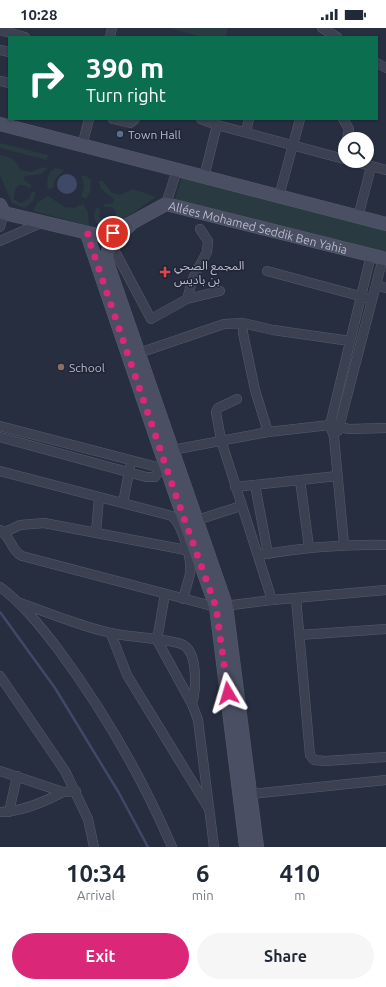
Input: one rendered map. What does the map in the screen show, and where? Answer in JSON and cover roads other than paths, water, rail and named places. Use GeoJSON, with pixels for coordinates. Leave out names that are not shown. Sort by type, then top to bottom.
{"type":"FeatureCollection","features":[{"type":"Feature","properties":{"kind":"street"},"geometry":{"type":"LineString","coordinates":[[322,28],[335,36]]}},
{"type":"Feature","properties":{"kind":"street"},"geometry":{"type":"LineString","coordinates":[[0,30],[16,31]]}},
{"type":"Feature","properties":{"kind":"street"},"geometry":{"type":"LineString","coordinates":[[82,146],[89,120]]}},
{"type":"Feature","properties":{"kind":"street"},"geometry":{"type":"LineString","coordinates":[[119,120],[130,122],[133,120]]}},
{"type":"Feature","properties":{"kind":"street"},"geometry":{"type":"LineString","coordinates":[[204,120],[217,125],[338,157]]}},
{"type":"Feature","properties":{"kind":"street"},"geometry":{"type":"LineString","coordinates":[[246,132],[250,120]]}},
{"type":"Feature","properties":{"kind":"street"},"geometry":{"type":"LineString","coordinates":[[279,196],[300,120]]}},
{"type":"Feature","properties":{"kind":"street"},"geometry":{"type":"LineString","coordinates":[[344,120],[349,129],[349,132]]}},
{"type":"Feature","properties":{"kind":"street"},"geometry":{"type":"LineString","coordinates":[[0,124],[386,224]]}},
{"type":"Feature","properties":{"kind":"street"},"geometry":{"type":"LineString","coordinates":[[204,177],[217,125]]}},
{"type":"Feature","properties":{"kind":"street"},"geometry":{"type":"LineString","coordinates":[[358,216],[371,168]]}},
{"type":"Feature","properties":{"kind":"street"},"geometry":{"type":"LineString","coordinates":[[374,168],[386,170]]}},
{"type":"Feature","properties":{"kind":"street"},"geometry":{"type":"LineString","coordinates":[[166,204],[176,170]]}},
{"type":"Feature","properties":{"kind":"street","name":"Allées Mohamed Seddik Ben Yahia"},"geometry":{"type":"LineString","coordinates":[[2,209],[41,223],[87,234],[113,233],[166,204],[380,257]]}},
{"type":"Feature","properties":{"kind":"street"},"geometry":{"type":"LineString","coordinates":[[0,227],[2,209]]}},
{"type":"Feature","properties":{"kind":"street"},"geometry":{"type":"LineString","coordinates":[[0,241],[41,223]]}},
{"type":"Feature","properties":{"kind":"street"},"geometry":{"type":"LineString","coordinates":[[130,225],[111,244],[107,252],[106,262],[150,405],[167,450],[169,467],[192,522],[221,606],[251,794],[257,847]]}},
{"type":"Feature","properties":{"kind":"street"},"geometry":{"type":"LineString","coordinates":[[187,299],[194,278],[207,252],[208,241],[200,229]]}},
{"type":"Feature","properties":{"kind":"street"},"geometry":{"type":"LineString","coordinates":[[87,234],[134,355]]}},
{"type":"Feature","properties":{"kind":"street"},"geometry":{"type":"LineString","coordinates":[[111,244],[151,319],[187,299],[220,291]]}},
{"type":"Feature","properties":{"kind":"street"},"geometry":{"type":"LineString","coordinates":[[334,437],[341,427],[376,285],[380,257]]}},
{"type":"Feature","properties":{"kind":"street"},"geometry":{"type":"LineString","coordinates":[[344,544],[334,437],[330,425],[361,296],[380,257]]}},
{"type":"Feature","properties":{"kind":"street"},"geometry":{"type":"LineString","coordinates":[[267,271],[372,300]]}},
{"type":"Feature","properties":{"kind":"street"},"geometry":{"type":"LineString","coordinates":[[376,285],[386,288]]}},
{"type":"Feature","properties":{"kind":"street"},"geometry":{"type":"LineString","coordinates":[[134,355],[224,324],[243,323],[274,330],[350,341]]}},
{"type":"Feature","properties":{"kind":"street"},"geometry":{"type":"LineString","coordinates":[[243,323],[243,333],[256,390],[268,432]]}},
{"type":"Feature","properties":{"kind":"street"},"geometry":{"type":"LineString","coordinates":[[237,399],[218,408],[216,412],[221,440],[272,600]]}},
{"type":"Feature","properties":{"kind":"street"},"geometry":{"type":"LineString","coordinates":[[167,450],[268,432],[330,425],[349,429],[386,428]]}},
{"type":"Feature","properties":{"kind":"street"},"geometry":{"type":"LineString","coordinates":[[0,426],[131,460],[169,467]]}},
{"type":"Feature","properties":{"kind":"street"},"geometry":{"type":"LineString","coordinates":[[0,438],[152,478],[169,467]]}},
{"type":"Feature","properties":{"kind":"street"},"geometry":{"type":"LineString","coordinates":[[123,503],[131,460]]}},
{"type":"Feature","properties":{"kind":"street"},"geometry":{"type":"LineString","coordinates":[[0,471],[41,480],[99,498],[172,516],[180,526],[190,573],[183,599]]}},
{"type":"Feature","properties":{"kind":"street"},"geometry":{"type":"LineString","coordinates":[[235,487],[337,476]]}},
{"type":"Feature","properties":{"kind":"street"},"geometry":{"type":"LineString","coordinates":[[300,480],[309,547]]}},
{"type":"Feature","properties":{"kind":"street"},"geometry":{"type":"LineString","coordinates":[[255,485],[268,554]]}},
{"type":"Feature","properties":{"kind":"street"},"geometry":{"type":"LineString","coordinates":[[96,532],[99,498]]}},
{"type":"Feature","properties":{"kind":"street"},"geometry":{"type":"LineString","coordinates":[[192,522],[241,506]]}},
{"type":"Feature","properties":{"kind":"street"},"geometry":{"type":"LineString","coordinates":[[186,550],[96,532],[37,523],[20,525],[2,531],[15,551],[22,556],[183,599],[221,606],[386,590]]}},
{"type":"Feature","properties":{"kind":"street"},"geometry":{"type":"LineString","coordinates":[[258,556],[309,547],[344,544],[386,545]]}},
{"type":"Feature","properties":{"kind":"street"},"geometry":{"type":"LineString","coordinates":[[0,587],[18,603],[43,630],[79,677],[119,743],[149,797],[172,847]]}},
{"type":"Feature","properties":{"kind":"street"},"geometry":{"type":"LineString","coordinates":[[165,594],[156,640],[192,704],[201,734],[214,847]]}},
{"type":"Feature","properties":{"kind":"street"},"geometry":{"type":"LineString","coordinates":[[296,598],[310,755],[314,760],[325,761],[386,757]]}},
{"type":"Feature","properties":{"kind":"street"},"geometry":{"type":"LineString","coordinates":[[18,603],[111,634],[182,644],[190,652],[196,684],[192,704]]}},
{"type":"Feature","properties":{"kind":"street"},"geometry":{"type":"LineString","coordinates":[[221,606],[246,847]]}},
{"type":"Feature","properties":{"kind":"street"},"geometry":{"type":"LineString","coordinates":[[299,635],[386,629]]}},
{"type":"Feature","properties":{"kind":"street"},"geometry":{"type":"LineString","coordinates":[[111,634],[127,675],[210,811]]}},
{"type":"Feature","properties":{"kind":"street"},"geometry":{"type":"LineString","coordinates":[[0,676],[65,771],[76,791],[88,819],[94,847]]}},
{"type":"Feature","properties":{"kind":"street"},"geometry":{"type":"LineString","coordinates":[[0,771],[63,792]]}},
{"type":"Feature","properties":{"kind":"street"},"geometry":{"type":"LineString","coordinates":[[5,812],[17,776]]}},
{"type":"Feature","properties":{"kind":"street"},"geometry":{"type":"LineString","coordinates":[[251,794],[386,780]]}},
{"type":"Feature","properties":{"kind":"street"},"geometry":{"type":"LineString","coordinates":[[5,812],[41,803],[63,792],[76,791]]}},
{"type":"Feature","properties":{"kind":"water"},"geometry":{"type":"Polygon","coordinates":[[[67,174],[74,177],[77,184],[74,191],[67,194],[60,191],[57,184],[60,177],[67,174]]]}},
{"type":"Feature","properties":{"kind":"waterway"},"geometry":{"type":"LineString","coordinates":[[0,612],[55,688],[119,793],[148,847]]}},
{"type":"Feature","properties":{"kind":"place","name":"Town Hall"},"geometry":{"type":"Point","coordinates":[120,134]}},
{"type":"Feature","properties":{"kind":"place","name":"المجمع الصحي بن باديس"},"geometry":{"type":"Point","coordinates":[165,272]}},
{"type":"Feature","properties":{"kind":"place","name":"School"},"geometry":{"type":"Point","coordinates":[61,367]}}]}
